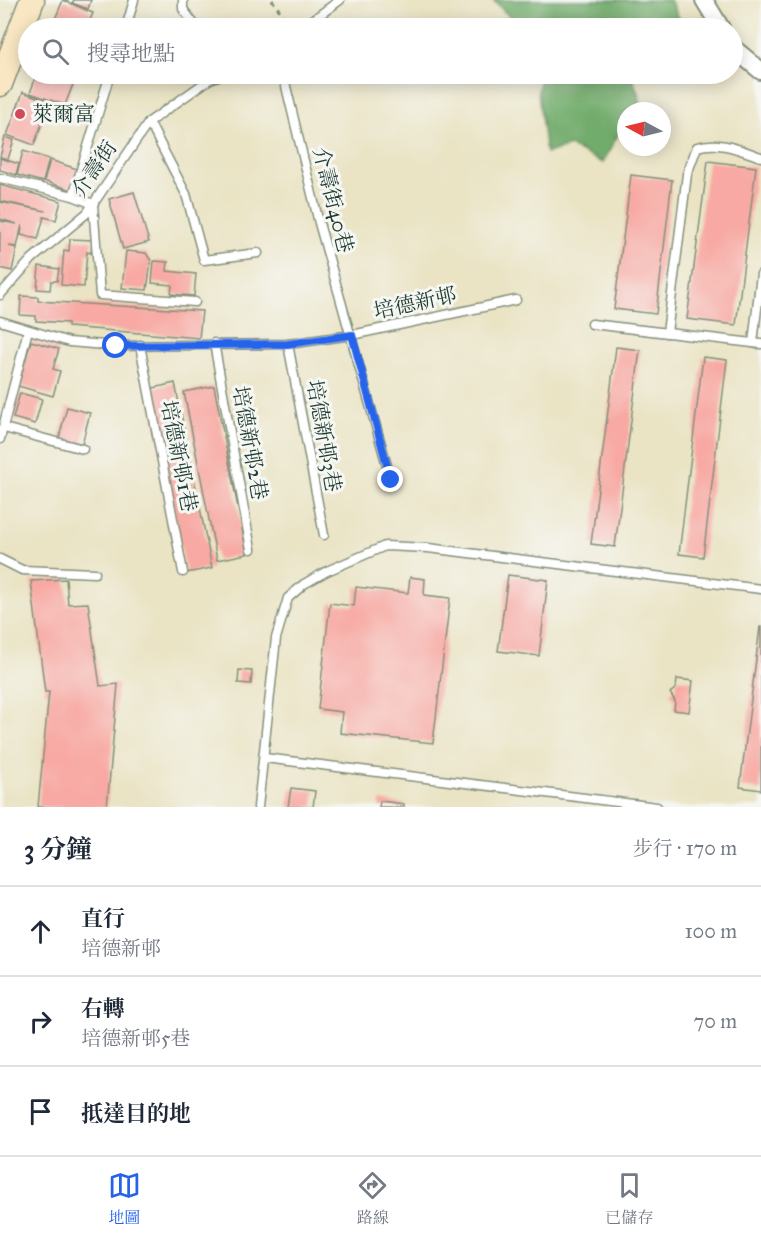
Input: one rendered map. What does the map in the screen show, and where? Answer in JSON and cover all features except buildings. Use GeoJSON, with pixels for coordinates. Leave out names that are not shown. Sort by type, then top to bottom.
{"type":"FeatureCollection","features":[{"type":"Feature","properties":{"kind":"main road"},"geometry":{"type":"LineString","coordinates":[[25,18],[32,0]]}},
{"type":"Feature","properties":{"kind":"main road"},"geometry":{"type":"LineString","coordinates":[[0,84],[18,37]]}},
{"type":"Feature","properties":{"kind":"street"},"geometry":{"type":"LineString","coordinates":[[704,0],[716,18]]}},
{"type":"Feature","properties":{"kind":"street"},"geometry":{"type":"LineString","coordinates":[[743,56],[761,71]]}},
{"type":"Feature","properties":{"kind":"lane"},"geometry":{"type":"LineString","coordinates":[[129,18],[134,0]]}},
{"type":"Feature","properties":{"kind":"lane"},"geometry":{"type":"LineString","coordinates":[[183,0],[183,9],[190,18]]}},
{"type":"Feature","properties":{"kind":"lane"},"geometry":{"type":"LineString","coordinates":[[316,18],[340,0]]}},
{"type":"Feature","properties":{"kind":"lane"},"geometry":{"type":"LineString","coordinates":[[73,196],[107,84]]}},
{"type":"Feature","properties":{"kind":"lane","name":"介壽街"},"geometry":{"type":"LineString","coordinates":[[0,295],[32,259],[87,213],[148,122],[203,84]]}},
{"type":"Feature","properties":{"kind":"lane","name":"介壽街40巷"},"geometry":{"type":"LineString","coordinates":[[286,84],[319,224],[391,480]]}},
{"type":"Feature","properties":{"kind":"lane"},"geometry":{"type":"LineString","coordinates":[[148,122],[186,194],[204,260],[258,253]]}},
{"type":"Feature","properties":{"kind":"lane"},"geometry":{"type":"LineString","coordinates":[[667,333],[687,174],[697,147],[708,144],[733,147],[761,157]]}},
{"type":"Feature","properties":{"kind":"lane"},"geometry":{"type":"LineString","coordinates":[[0,178],[73,196],[93,204],[100,295],[195,302]]}},
{"type":"Feature","properties":{"kind":"lane"},"geometry":{"type":"LineString","coordinates":[[592,324],[757,344],[761,274]]}},
{"type":"Feature","properties":{"kind":"lane","name":"培德新邨"},"geometry":{"type":"LineString","coordinates":[[0,321],[69,342],[140,345],[288,344],[352,335],[516,300]]}},
{"type":"Feature","properties":{"kind":"lane"},"geometry":{"type":"LineString","coordinates":[[0,439],[28,330]]}},
{"type":"Feature","properties":{"kind":"lane","name":"培德新邨2巷"},"geometry":{"type":"LineString","coordinates":[[213,343],[251,549]]}},
{"type":"Feature","properties":{"kind":"lane","name":"培德新邨3巷"},"geometry":{"type":"LineString","coordinates":[[288,344],[324,535]]}},
{"type":"Feature","properties":{"kind":"lane","name":"培德新邨1巷"},"geometry":{"type":"LineString","coordinates":[[140,345],[183,572]]}},
{"type":"Feature","properties":{"kind":"lane"},"geometry":{"type":"LineString","coordinates":[[4,428],[83,449]]}},
{"type":"Feature","properties":{"kind":"lane"},"geometry":{"type":"LineString","coordinates":[[258,807],[276,638],[288,598],[304,584],[327,571],[385,546],[428,548],[761,589]]}},
{"type":"Feature","properties":{"kind":"lane"},"geometry":{"type":"LineString","coordinates":[[0,559],[22,570],[95,573]]}},
{"type":"Feature","properties":{"kind":"lane"},"geometry":{"type":"LineString","coordinates":[[265,758],[608,804],[657,807]]}},
{"type":"Feature","properties":{"kind":"path"},"geometry":{"type":"LineString","coordinates":[[272,0],[285,18]]}},
{"type":"Feature","properties":{"kind":"green space"},"geometry":{"type":"Polygon","coordinates":[[[493,0],[670,0],[679,18],[511,18],[493,0]]]}},
{"type":"Feature","properties":{"kind":"green space"},"geometry":{"type":"Polygon","coordinates":[[[539,84],[635,84],[641,102],[617,102],[617,136],[603,163],[570,146],[546,153],[538,92],[539,84]]]}},
{"type":"Feature","properties":{"kind":"place","name":"萊爾富"},"geometry":{"type":"Point","coordinates":[20,114]}},
{"type":"Feature","properties":{"kind":"route"},"geometry":{"type":"LineString","coordinates":[[116,346],[213,343],[288,344],[352,335],[391,480]]}}]}
